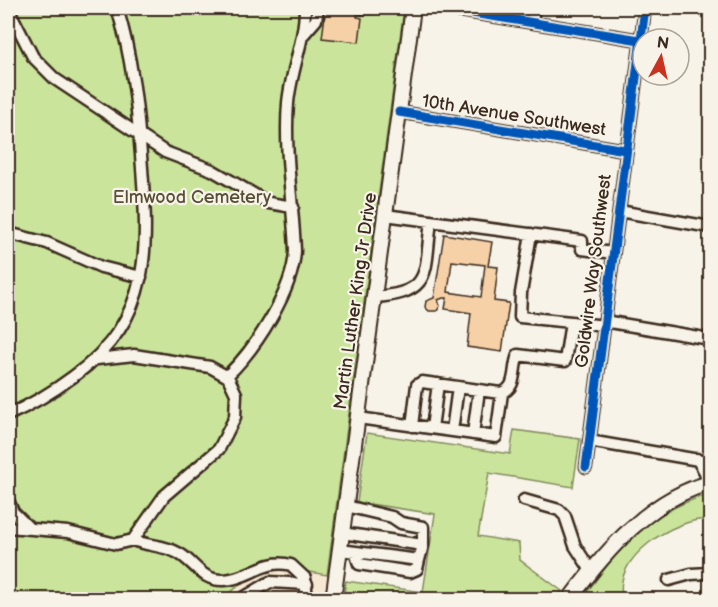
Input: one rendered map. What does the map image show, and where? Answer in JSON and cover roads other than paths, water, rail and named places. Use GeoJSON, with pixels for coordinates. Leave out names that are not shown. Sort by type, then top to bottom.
{"type":"FeatureCollection","features":[{"type":"Feature","properties":{"kind":"main road","name":"Martin Luther King Jr Drive"},"geometry":{"type":"LineString","coordinates":[[333,600],[413,8]]}},
{"type":"Feature","properties":{"kind":"main road"},"geometry":{"type":"LineString","coordinates":[[569,600],[631,528],[676,496],[709,483]]}},
{"type":"Feature","properties":{"kind":"street"},"geometry":{"type":"LineString","coordinates":[[8,8],[28,49],[47,72],[165,152],[228,178],[269,203],[292,207]]}},
{"type":"Feature","properties":{"kind":"street"},"geometry":{"type":"LineString","coordinates":[[8,415],[57,388],[95,360],[118,335],[135,301],[141,277],[146,226],[131,63],[117,8]]}},
{"type":"Feature","properties":{"kind":"street"},"geometry":{"type":"LineString","coordinates":[[227,376],[255,344],[292,274],[296,251],[288,109],[303,35],[304,8]]}},
{"type":"Feature","properties":{"kind":"street"},"geometry":{"type":"LineString","coordinates":[[303,35],[316,20],[318,8]]}},
{"type":"Feature","properties":{"kind":"street"},"geometry":{"type":"LineString","coordinates":[[441,8],[631,38]]}},
{"type":"Feature","properties":{"kind":"street"},"geometry":{"type":"LineString","coordinates":[[532,22],[534,8]]}},
{"type":"Feature","properties":{"kind":"street","name":"Goldwire Way Southwest"},"geometry":{"type":"LineString","coordinates":[[642,27],[645,8]]}},
{"type":"Feature","properties":{"kind":"street","name":"Goldwire Way Southwest"},"geometry":{"type":"LineString","coordinates":[[586,467],[620,211],[618,202],[634,87]]}},
{"type":"Feature","properties":{"kind":"street","name":"10th Avenue Southwest"},"geometry":{"type":"LineString","coordinates":[[399,112],[625,150]]}},
{"type":"Feature","properties":{"kind":"street"},"geometry":{"type":"LineString","coordinates":[[620,211],[711,226]]}},
{"type":"Feature","properties":{"kind":"street"},"geometry":{"type":"LineString","coordinates":[[385,215],[582,241],[582,249],[613,253]]}},
{"type":"Feature","properties":{"kind":"street"},"geometry":{"type":"LineString","coordinates":[[374,297],[400,295],[414,289],[422,280],[430,221]]}},
{"type":"Feature","properties":{"kind":"street"},"geometry":{"type":"LineString","coordinates":[[8,233],[47,243],[101,267],[141,277]]}},
{"type":"Feature","properties":{"kind":"street"},"geometry":{"type":"LineString","coordinates":[[531,234],[521,293],[520,317],[604,324],[711,339]]}},
{"type":"Feature","properties":{"kind":"street"},"geometry":{"type":"LineString","coordinates":[[412,426],[417,385],[422,382],[502,393],[512,387],[518,355],[565,361],[571,322]]}},
{"type":"Feature","properties":{"kind":"street"},"geometry":{"type":"LineString","coordinates":[[118,335],[123,347],[132,355]]}},
{"type":"Feature","properties":{"kind":"street"},"geometry":{"type":"LineString","coordinates":[[95,360],[132,355],[210,368],[227,376],[234,386],[237,402],[228,434],[208,460],[165,496],[133,540]]}},
{"type":"Feature","properties":{"kind":"street"},"geometry":{"type":"LineString","coordinates":[[432,428],[438,384]]}},
{"type":"Feature","properties":{"kind":"street"},"geometry":{"type":"LineString","coordinates":[[452,431],[458,387]]}},
{"type":"Feature","properties":{"kind":"street"},"geometry":{"type":"LineString","coordinates":[[473,434],[479,390]]}},
{"type":"Feature","properties":{"kind":"street"},"geometry":{"type":"LineString","coordinates":[[357,418],[496,437],[502,393]]}},
{"type":"Feature","properties":{"kind":"street"},"geometry":{"type":"LineString","coordinates":[[589,441],[711,462]]}},
{"type":"Feature","properties":{"kind":"street"},"geometry":{"type":"LineString","coordinates":[[697,459],[709,483]]}},
{"type":"Feature","properties":{"kind":"street"},"geometry":{"type":"LineString","coordinates":[[8,500],[13,512],[28,527]]}},
{"type":"Feature","properties":{"kind":"street"},"geometry":{"type":"LineString","coordinates":[[525,500],[559,510],[565,516],[574,546],[592,572]]}},
{"type":"Feature","properties":{"kind":"street"},"geometry":{"type":"LineString","coordinates":[[340,550],[355,552],[359,564],[410,572],[417,570],[423,545],[424,530],[420,525],[401,523],[386,515],[346,506]]}},
{"type":"Feature","properties":{"kind":"street"},"geometry":{"type":"LineString","coordinates":[[8,527],[68,532],[116,544],[133,540],[178,553],[199,572],[211,578],[233,578],[259,566],[284,563],[301,572],[307,584],[307,600]]}},
{"type":"Feature","properties":{"kind":"street"},"geometry":{"type":"LineString","coordinates":[[342,533],[423,545]]}},
{"type":"Feature","properties":{"kind":"street"},"geometry":{"type":"LineString","coordinates":[[669,580],[692,574],[711,573]]}},
{"type":"Feature","properties":{"kind":"street"},"geometry":{"type":"LineString","coordinates":[[240,600],[270,582],[307,584]]}},
{"type":"Feature","properties":{"kind":"park label","name":"Elmwood Cemetery"},"geometry":{"type":"Point","coordinates":[192,197]}}]}
